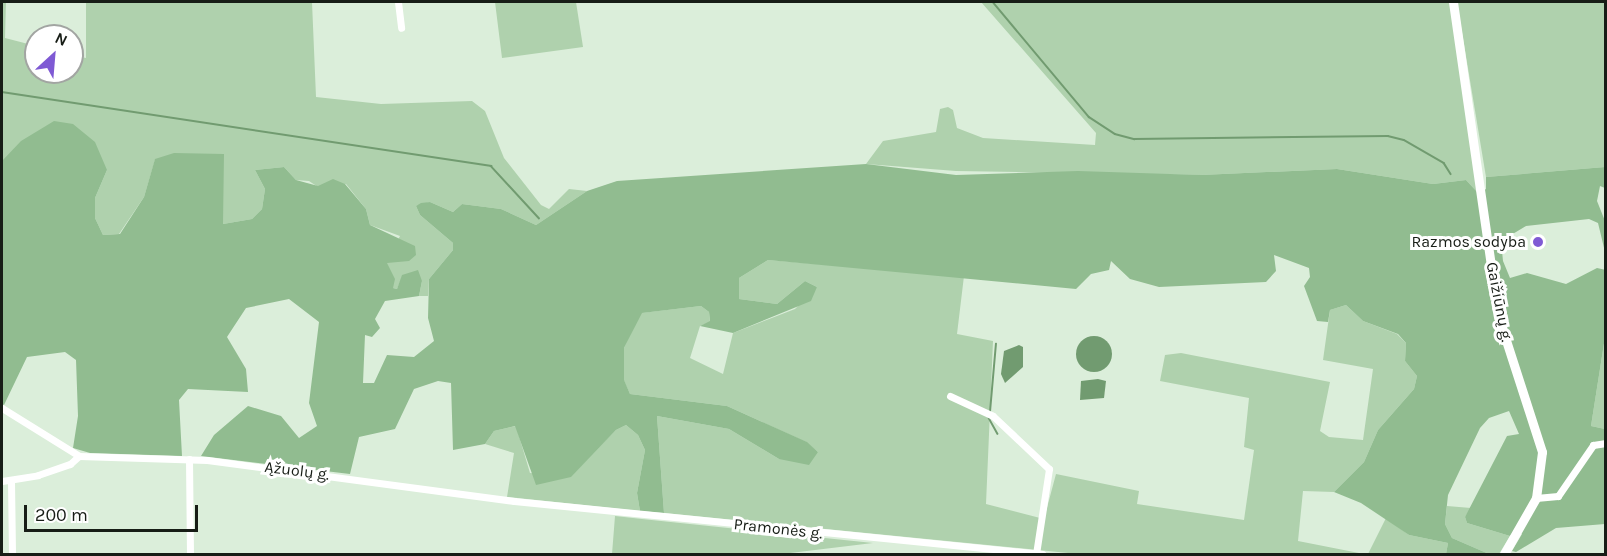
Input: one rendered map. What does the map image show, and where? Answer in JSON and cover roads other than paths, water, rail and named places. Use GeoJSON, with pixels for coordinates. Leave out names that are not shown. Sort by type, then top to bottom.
{"type":"FeatureCollection","features":[{"type":"Feature","properties":{"kind":"main road","name":"Gaižiūnų g."},"geometry":{"type":"LineString","coordinates":[[1453,2],[1493,281],[1503,331],[1540,439],[1542,471],[1536,498],[1504,555]]}},
{"type":"Feature","properties":{"kind":"street"},"geometry":{"type":"LineString","coordinates":[[398,2],[401,28]]}},
{"type":"Feature","properties":{"kind":"street"},"geometry":{"type":"LineString","coordinates":[[950,396],[993,416],[1049,469],[1036,554]]}},
{"type":"Feature","properties":{"kind":"street"},"geometry":{"type":"LineString","coordinates":[[2,408],[79,456],[70,464],[11,481],[2,481]]}},
{"type":"Feature","properties":{"kind":"street"},"geometry":{"type":"LineString","coordinates":[[1536,498],[1558,496],[1593,445],[1605,443]]}},
{"type":"Feature","properties":{"kind":"street","name":"Ąžuolų g."},"geometry":{"type":"LineString","coordinates":[[79,456],[189,459],[514,501]]}},
{"type":"Feature","properties":{"kind":"street"},"geometry":{"type":"LineString","coordinates":[[189,459],[190,555]]}},
{"type":"Feature","properties":{"kind":"street"},"geometry":{"type":"LineString","coordinates":[[11,481],[12,555]]}},
{"type":"Feature","properties":{"kind":"street","name":"Pramonės g."},"geometry":{"type":"LineString","coordinates":[[514,501],[1042,555]]}},
{"type":"Feature","properties":{"kind":"waterway"},"geometry":{"type":"LineString","coordinates":[[993,2],[1089,117],[1115,134],[1134,139],[1388,136],[1404,140],[1444,163],[1451,174]]}},
{"type":"Feature","properties":{"kind":"waterway"},"geometry":{"type":"LineString","coordinates":[[2,92],[491,166],[539,218]]}},
{"type":"Feature","properties":{"kind":"waterway"},"geometry":{"type":"LineString","coordinates":[[990,412],[996,344]]}},
{"type":"Feature","properties":{"kind":"waterway"},"geometry":{"type":"LineString","coordinates":[[989,418],[998,434]]}},
{"type":"Feature","properties":{"kind":"place","name":"Razmos sodyba"},"geometry":{"type":"Point","coordinates":[1538,242]}}]}
